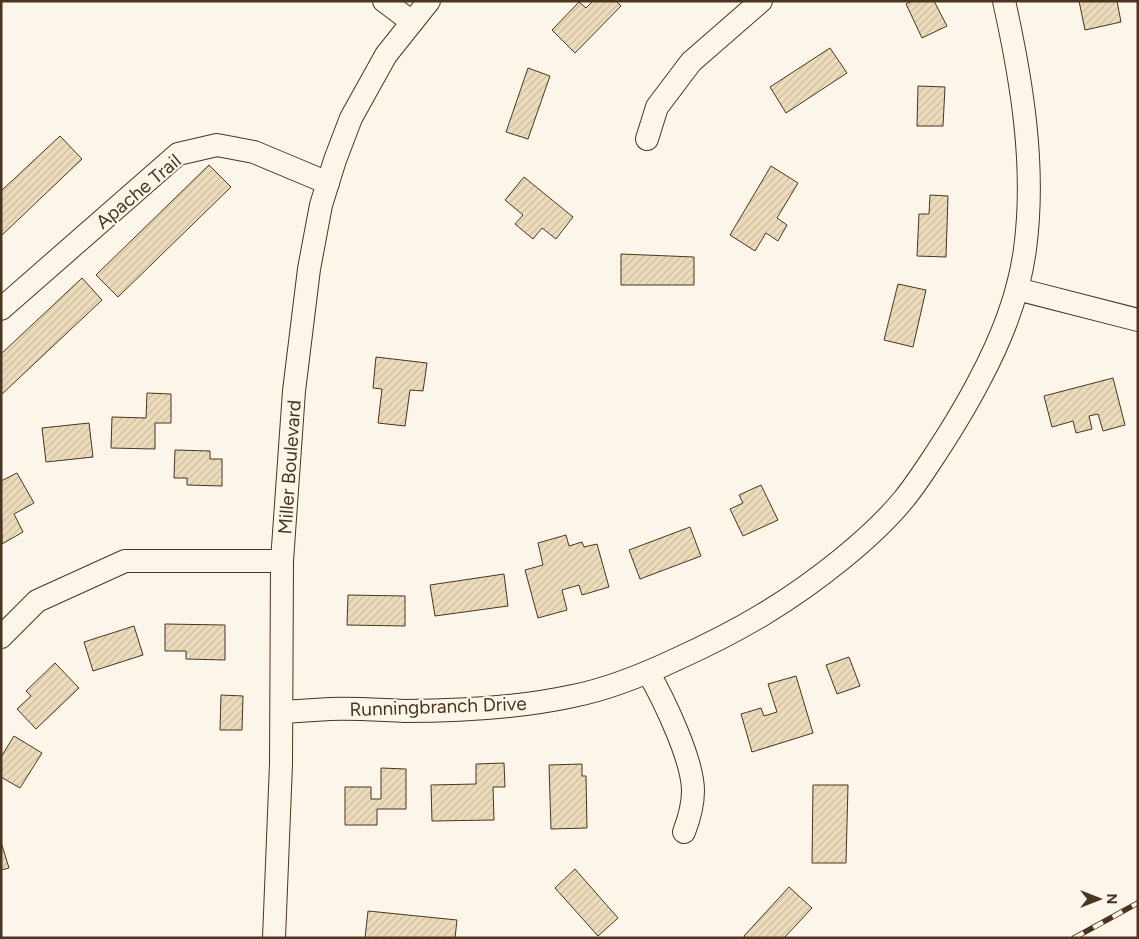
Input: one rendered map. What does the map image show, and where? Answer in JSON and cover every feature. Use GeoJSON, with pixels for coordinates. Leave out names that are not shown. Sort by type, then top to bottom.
{"type":"FeatureCollection","features":[{"type":"Feature","properties":{"kind":"street"},"geometry":{"type":"LineString","coordinates":[[384,1],[412,22]]}},
{"type":"Feature","properties":{"kind":"street","name":"Miller Boulevard"},"geometry":{"type":"LineString","coordinates":[[274,938],[282,712],[282,561],[294,391],[309,270],[321,205],[351,118],[386,55],[429,1]]}},
{"type":"Feature","properties":{"kind":"street"},"geometry":{"type":"LineString","coordinates":[[647,139],[657,107],[691,62],[761,1]]}},
{"type":"Feature","properties":{"kind":"street","name":"Runningbranch Drive"},"geometry":{"type":"LineString","coordinates":[[282,712],[333,709],[408,711],[470,709],[526,705],[592,692],[648,672],[718,641],[764,616],[814,582],[884,521],[905,499],[969,402],[994,351],[1014,302],[1017,289],[1025,251],[1029,171],[1018,68],[1004,1]]}},
{"type":"Feature","properties":{"kind":"street","name":"Apache Trail"},"geometry":{"type":"LineString","coordinates":[[1,309],[178,154],[217,145],[254,152],[328,182]]}},
{"type":"Feature","properties":{"kind":"street"},"geometry":{"type":"LineString","coordinates":[[1017,289],[1138,320]]}},
{"type":"Feature","properties":{"kind":"street"},"geometry":{"type":"LineString","coordinates":[[1,637],[37,601],[125,561],[282,561]]}},
{"type":"Feature","properties":{"kind":"street"},"geometry":{"type":"LineString","coordinates":[[648,672],[657,688],[684,751],[692,777],[692,807],[684,832]]}},
{"type":"Feature","properties":{"kind":"building"},"geometry":{"type":"Polygon","coordinates":[[[593,1],[616,1],[621,6],[575,53],[552,30],[579,2],[586,8],[593,1]]]}},
{"type":"Feature","properties":{"kind":"building"},"geometry":{"type":"Polygon","coordinates":[[[912,1],[934,1],[947,26],[922,38],[906,4],[912,1]]]}},
{"type":"Feature","properties":{"kind":"building"},"geometry":{"type":"Polygon","coordinates":[[[1079,1],[1117,1],[1121,22],[1085,30],[1079,1]]]}},
{"type":"Feature","properties":{"kind":"building"},"geometry":{"type":"Polygon","coordinates":[[[830,48],[847,73],[786,113],[770,87],[830,48]]]}},
{"type":"Feature","properties":{"kind":"building"},"geometry":{"type":"Polygon","coordinates":[[[528,68],[550,76],[528,139],[506,132],[528,68]]]}},
{"type":"Feature","properties":{"kind":"building"},"geometry":{"type":"Polygon","coordinates":[[[918,86],[945,87],[943,126],[917,126],[918,86]]]}},
{"type":"Feature","properties":{"kind":"building"},"geometry":{"type":"Polygon","coordinates":[[[60,136],[82,159],[1,236],[1,191],[60,136]]]}},
{"type":"Feature","properties":{"kind":"building"},"geometry":{"type":"Polygon","coordinates":[[[209,165],[231,187],[118,297],[96,275],[209,165]]]}},
{"type":"Feature","properties":{"kind":"building"},"geometry":{"type":"Polygon","coordinates":[[[771,166],[798,183],[777,218],[787,225],[778,241],[766,233],[755,251],[730,235],[771,166]]]}},
{"type":"Feature","properties":{"kind":"building"},"geometry":{"type":"Polygon","coordinates":[[[524,177],[573,217],[556,239],[542,228],[533,239],[515,224],[523,215],[505,200],[524,177]]]}},
{"type":"Feature","properties":{"kind":"building"},"geometry":{"type":"Polygon","coordinates":[[[930,195],[948,196],[946,257],[917,256],[919,214],[929,214],[930,195]]]}},
{"type":"Feature","properties":{"kind":"building"},"geometry":{"type":"Polygon","coordinates":[[[621,254],[694,257],[694,285],[621,285],[621,254]]]}},
{"type":"Feature","properties":{"kind":"building"},"geometry":{"type":"Polygon","coordinates":[[[82,278],[102,300],[1,395],[1,354],[82,278]]]}},
{"type":"Feature","properties":{"kind":"building"},"geometry":{"type":"Polygon","coordinates":[[[898,284],[926,290],[913,347],[884,340],[898,284]]]}},
{"type":"Feature","properties":{"kind":"building"},"geometry":{"type":"Polygon","coordinates":[[[376,357],[427,363],[423,391],[410,390],[405,426],[378,423],[382,389],[373,388],[376,357]]]}},
{"type":"Feature","properties":{"kind":"building"},"geometry":{"type":"Polygon","coordinates":[[[1113,378],[1125,425],[1103,431],[1098,414],[1089,416],[1092,429],[1076,433],[1073,421],[1052,427],[1044,396],[1113,378]]]}},
{"type":"Feature","properties":{"kind":"building"},"geometry":{"type":"Polygon","coordinates":[[[147,393],[171,394],[171,423],[155,423],[155,449],[111,448],[112,417],[146,418],[147,393]]]}},
{"type":"Feature","properties":{"kind":"building"},"geometry":{"type":"Polygon","coordinates":[[[89,423],[93,457],[46,462],[42,428],[89,423]]]}},
{"type":"Feature","properties":{"kind":"building"},"geometry":{"type":"Polygon","coordinates":[[[175,450],[210,451],[210,459],[222,459],[222,486],[187,485],[187,478],[174,478],[175,450]]]}},
{"type":"Feature","properties":{"kind":"building"},"geometry":{"type":"Polygon","coordinates":[[[17,473],[34,503],[14,514],[23,532],[2,544],[1,481],[17,473]]]}},
{"type":"Feature","properties":{"kind":"building"},"geometry":{"type":"Polygon","coordinates":[[[761,485],[778,520],[743,536],[730,509],[743,503],[739,495],[761,485]]]}},
{"type":"Feature","properties":{"kind":"building"},"geometry":{"type":"Polygon","coordinates":[[[690,527],[701,556],[640,579],[629,550],[690,527]]]}},
{"type":"Feature","properties":{"kind":"building"},"geometry":{"type":"Polygon","coordinates":[[[566,535],[569,546],[582,542],[584,547],[597,544],[609,587],[582,595],[579,585],[562,590],[567,610],[538,618],[525,570],[543,565],[538,543],[566,535]]]}},
{"type":"Feature","properties":{"kind":"building"},"geometry":{"type":"Polygon","coordinates":[[[504,574],[508,606],[435,616],[430,585],[504,574]]]}},
{"type":"Feature","properties":{"kind":"building"},"geometry":{"type":"Polygon","coordinates":[[[348,595],[405,596],[405,626],[347,625],[348,595]]]}},
{"type":"Feature","properties":{"kind":"building"},"geometry":{"type":"Polygon","coordinates":[[[165,624],[225,625],[225,660],[186,659],[186,651],[165,651],[165,624]]]}},
{"type":"Feature","properties":{"kind":"building"},"geometry":{"type":"Polygon","coordinates":[[[134,626],[143,655],[93,671],[84,642],[134,626]]]}},
{"type":"Feature","properties":{"kind":"building"},"geometry":{"type":"Polygon","coordinates":[[[849,657],[860,686],[837,694],[826,665],[849,657]]]}},
{"type":"Feature","properties":{"kind":"building"},"geometry":{"type":"Polygon","coordinates":[[[55,663],[79,688],[36,729],[17,709],[31,696],[26,691],[55,663]]]}},
{"type":"Feature","properties":{"kind":"building"},"geometry":{"type":"Polygon","coordinates":[[[796,676],[813,733],[752,752],[741,714],[761,708],[764,716],[777,712],[768,684],[796,676]]]}},
{"type":"Feature","properties":{"kind":"building"},"geometry":{"type":"Polygon","coordinates":[[[221,695],[243,696],[242,730],[220,730],[221,695]]]}},
{"type":"Feature","properties":{"kind":"building"},"geometry":{"type":"Polygon","coordinates":[[[14,736],[42,753],[20,788],[1,777],[1,757],[14,736]]]}},
{"type":"Feature","properties":{"kind":"building"},"geometry":{"type":"Polygon","coordinates":[[[504,763],[505,787],[493,787],[494,820],[432,821],[431,785],[476,784],[476,764],[504,763]]]}},
{"type":"Feature","properties":{"kind":"building"},"geometry":{"type":"Polygon","coordinates":[[[582,764],[582,776],[586,776],[587,828],[551,829],[549,765],[582,764]]]}},
{"type":"Feature","properties":{"kind":"building"},"geometry":{"type":"Polygon","coordinates":[[[381,768],[406,769],[406,809],[377,809],[377,825],[345,825],[345,787],[371,787],[371,799],[381,799],[381,768]]]}},
{"type":"Feature","properties":{"kind":"building"},"geometry":{"type":"Polygon","coordinates":[[[813,785],[848,785],[846,863],[812,863],[813,785]]]}},
{"type":"Feature","properties":{"kind":"building"},"geometry":{"type":"Polygon","coordinates":[[[1,842],[9,868],[1,870],[1,842]]]}},
{"type":"Feature","properties":{"kind":"building"},"geometry":{"type":"Polygon","coordinates":[[[575,869],[618,918],[598,936],[555,888],[575,869]]]}},
{"type":"Feature","properties":{"kind":"building"},"geometry":{"type":"Polygon","coordinates":[[[789,887],[812,908],[784,938],[745,938],[744,936],[789,887]]]}},
{"type":"Feature","properties":{"kind":"building"},"geometry":{"type":"Polygon","coordinates":[[[368,911],[457,920],[455,938],[365,938],[368,911]]]}},
{"type":"Feature","properties":{"kind":"railway"},"geometry":{"type":"LineString","coordinates":[[1074,938],[1138,903]]}}]}
